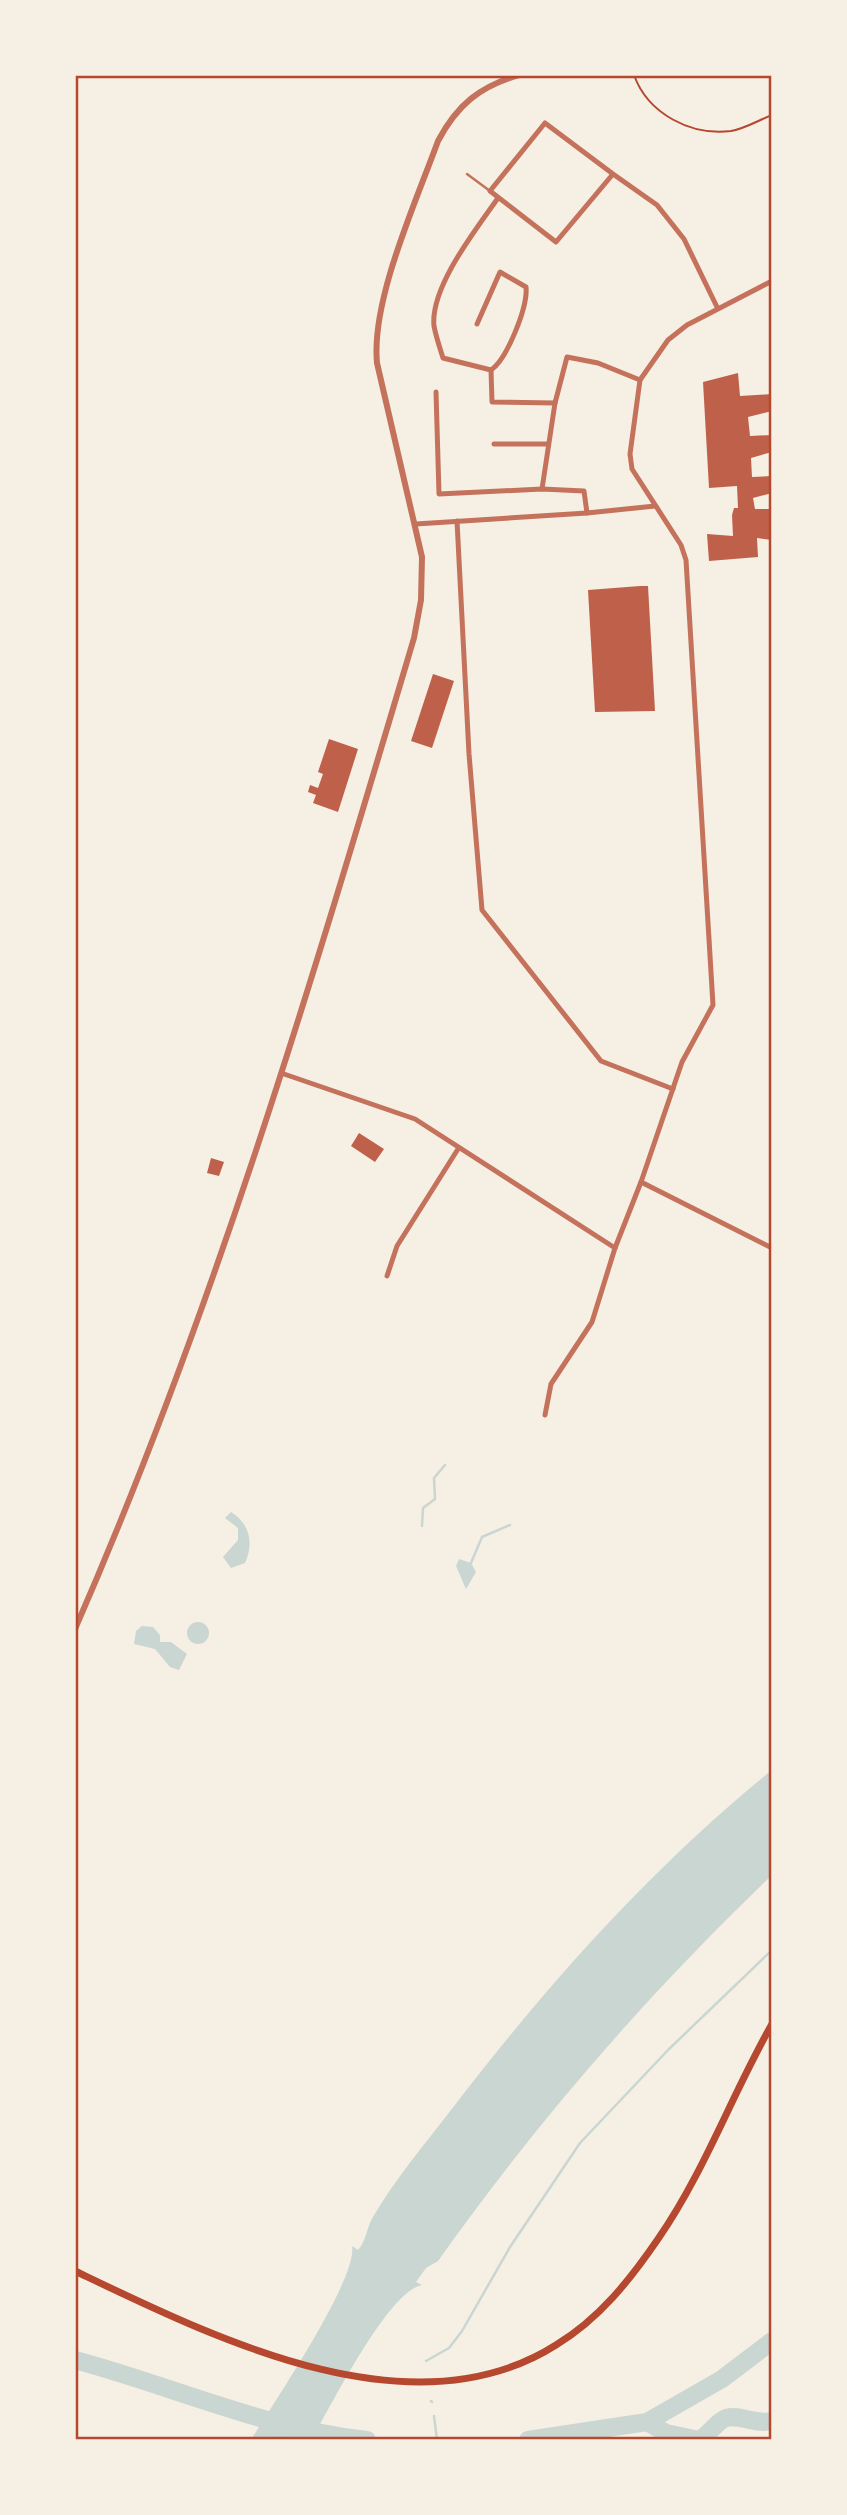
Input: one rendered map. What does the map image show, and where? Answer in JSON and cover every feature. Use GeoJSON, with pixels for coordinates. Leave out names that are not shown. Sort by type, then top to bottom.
{"type":"FeatureCollection","features":[{"type":"Feature","properties":{"kind":"main road"},"geometry":{"type":"LineString","coordinates":[[75,2271],[145,2304],[273,2355],[358,2377],[433,2383],[470,2379],[504,2370],[536,2357],[576,2332],[627,2283],[674,2212],[772,2024]]}},
{"type":"Feature","properties":{"kind":"street"},"geometry":{"type":"LineString","coordinates":[[75,1629],[126,1508],[207,1299],[284,1074],[414,638],[422,576],[416,524],[377,363],[375,342],[382,301],[438,141],[450,118],[482,89],[519,75]]}},
{"type":"Feature","properties":{"kind":"street"},"geometry":{"type":"LineString","coordinates":[[613,174],[556,242],[489,191],[545,123],[657,205],[684,239],[718,307]]}},
{"type":"Feature","properties":{"kind":"street"},"geometry":{"type":"LineString","coordinates":[[477,324],[500,272],[526,287],[527,299],[503,362],[491,370],[443,358],[434,323],[453,264],[498,198]]}},
{"type":"Feature","properties":{"kind":"street"},"geometry":{"type":"LineString","coordinates":[[545,1415],[551,1384],[592,1322],[615,1248],[673,1089],[686,1055],[713,1005],[686,560],[681,545],[632,469],[630,454],[640,380],[668,340],[718,307],[772,281]]}},
{"type":"Feature","properties":{"kind":"street"},"geometry":{"type":"LineString","coordinates":[[542,489],[555,403],[567,357],[622,370],[640,380]]}},
{"type":"Feature","properties":{"kind":"street"},"geometry":{"type":"LineString","coordinates":[[491,370],[492,402],[555,403]]}},
{"type":"Feature","properties":{"kind":"street"},"geometry":{"type":"LineString","coordinates":[[436,392],[439,494],[542,489],[583,491],[587,513]]}},
{"type":"Feature","properties":{"kind":"street"},"geometry":{"type":"LineString","coordinates":[[494,444],[548,444]]}},
{"type":"Feature","properties":{"kind":"street"},"geometry":{"type":"LineString","coordinates":[[416,524],[655,506]]}},
{"type":"Feature","properties":{"kind":"street"},"geometry":{"type":"LineString","coordinates":[[457,522],[470,768],[482,910],[601,1061],[673,1089]]}},
{"type":"Feature","properties":{"kind":"street"},"geometry":{"type":"LineString","coordinates":[[284,1074],[415,1119],[615,1248]]}},
{"type":"Feature","properties":{"kind":"street"},"geometry":{"type":"LineString","coordinates":[[387,1276],[397,1245],[458,1149]]}},
{"type":"Feature","properties":{"kind":"street"},"geometry":{"type":"LineString","coordinates":[[641,1182],[772,1248]]}},
{"type":"Feature","properties":{"kind":"lane"},"geometry":{"type":"LineString","coordinates":[[467,173],[489,191]]}},
{"type":"Feature","properties":{"kind":"path"},"geometry":{"type":"LineString","coordinates":[[634,75],[648,101],[667,117],[705,132],[734,131],[772,115]]}},
{"type":"Feature","properties":{"kind":"shaded area"},"geometry":{"type":"Polygon","coordinates":[[[231,1512],[246,1528],[250,1541],[245,1563],[231,1568],[223,1557],[238,1540],[238,1528],[225,1518],[231,1512]]]}},
{"type":"Feature","properties":{"kind":"shaded area"},"geometry":{"type":"Polygon","coordinates":[[[459,1559],[471,1563],[476,1572],[466,1589],[456,1566],[459,1559]]]}},
{"type":"Feature","properties":{"kind":"shaded area"},"geometry":{"type":"Polygon","coordinates":[[[194,1622],[202,1622],[209,1629],[209,1637],[202,1644],[194,1644],[187,1637],[187,1629],[194,1622]]]}},
{"type":"Feature","properties":{"kind":"shaded area"},"geometry":{"type":"Polygon","coordinates":[[[142,1626],[153,1627],[160,1635],[160,1642],[171,1642],[187,1654],[179,1670],[170,1667],[155,1649],[134,1644],[136,1631],[142,1626]]]}},
{"type":"Feature","properties":{"kind":"shaded area"},"geometry":{"type":"Polygon","coordinates":[[[772,1770],[772,1875],[681,1966],[555,2108],[438,2261],[426,2268],[416,2282],[422,2285],[408,2292],[377,2328],[311,2440],[251,2440],[328,2313],[342,2285],[352,2246],[358,2250],[361,2246],[371,2221],[400,2175],[524,2018],[602,1930],[684,1847],[772,1770]]]}},
{"type":"Feature","properties":{"kind":"building"},"geometry":{"type":"Polygon","coordinates":[[[738,373],[740,396],[772,394],[772,411],[748,417],[750,436],[772,435],[772,452],[751,458],[752,477],[772,476],[772,493],[753,498],[755,509],[772,509],[772,540],[757,538],[758,557],[709,561],[707,534],[733,536],[732,515],[734,508],[738,508],[737,486],[709,488],[703,382],[738,373]]]}},
{"type":"Feature","properties":{"kind":"building"},"geometry":{"type":"Polygon","coordinates":[[[648,586],[655,711],[595,712],[588,590],[648,586]]]}},
{"type":"Feature","properties":{"kind":"building"},"geometry":{"type":"Polygon","coordinates":[[[433,674],[454,681],[432,748],[411,741],[433,674]]]}},
{"type":"Feature","properties":{"kind":"building"},"geometry":{"type":"Polygon","coordinates":[[[329,739],[358,749],[338,812],[313,803],[316,795],[308,792],[310,785],[318,788],[323,774],[318,772],[329,739]]]}},
{"type":"Feature","properties":{"kind":"building"},"geometry":{"type":"Polygon","coordinates":[[[359,1133],[384,1149],[375,1162],[351,1146],[359,1133]]]}},
{"type":"Feature","properties":{"kind":"building"},"geometry":{"type":"Polygon","coordinates":[[[211,1158],[224,1162],[219,1176],[207,1173],[211,1158]]]}},
{"type":"Feature","properties":{"kind":"waterway"},"geometry":{"type":"LineString","coordinates":[[422,1526],[423,1508],[435,1499],[434,1478],[445,1465]]}},
{"type":"Feature","properties":{"kind":"waterway"},"geometry":{"type":"LineString","coordinates":[[471,1563],[482,1537],[510,1525]]}},
{"type":"Feature","properties":{"kind":"waterway"},"geometry":{"type":"LineString","coordinates":[[426,2361],[449,2348],[462,2331],[510,2247],[580,2143],[669,2049],[772,1950]]}},
{"type":"Feature","properties":{"kind":"waterway"},"geometry":{"type":"LineString","coordinates":[[528,2440],[647,2422],[722,2379],[772,2341]]}},
{"type":"Feature","properties":{"kind":"waterway"},"geometry":{"type":"LineString","coordinates":[[75,2360],[292,2427],[367,2440]]}},
{"type":"Feature","properties":{"kind":"waterway"},"geometry":{"type":"LineString","coordinates":[[434,2416],[437,2440]]}},
{"type":"Feature","properties":{"kind":"waterway"},"geometry":{"type":"LineString","coordinates":[[647,2422],[666,2433],[699,2440],[726,2418],[772,2421]]}}]}
